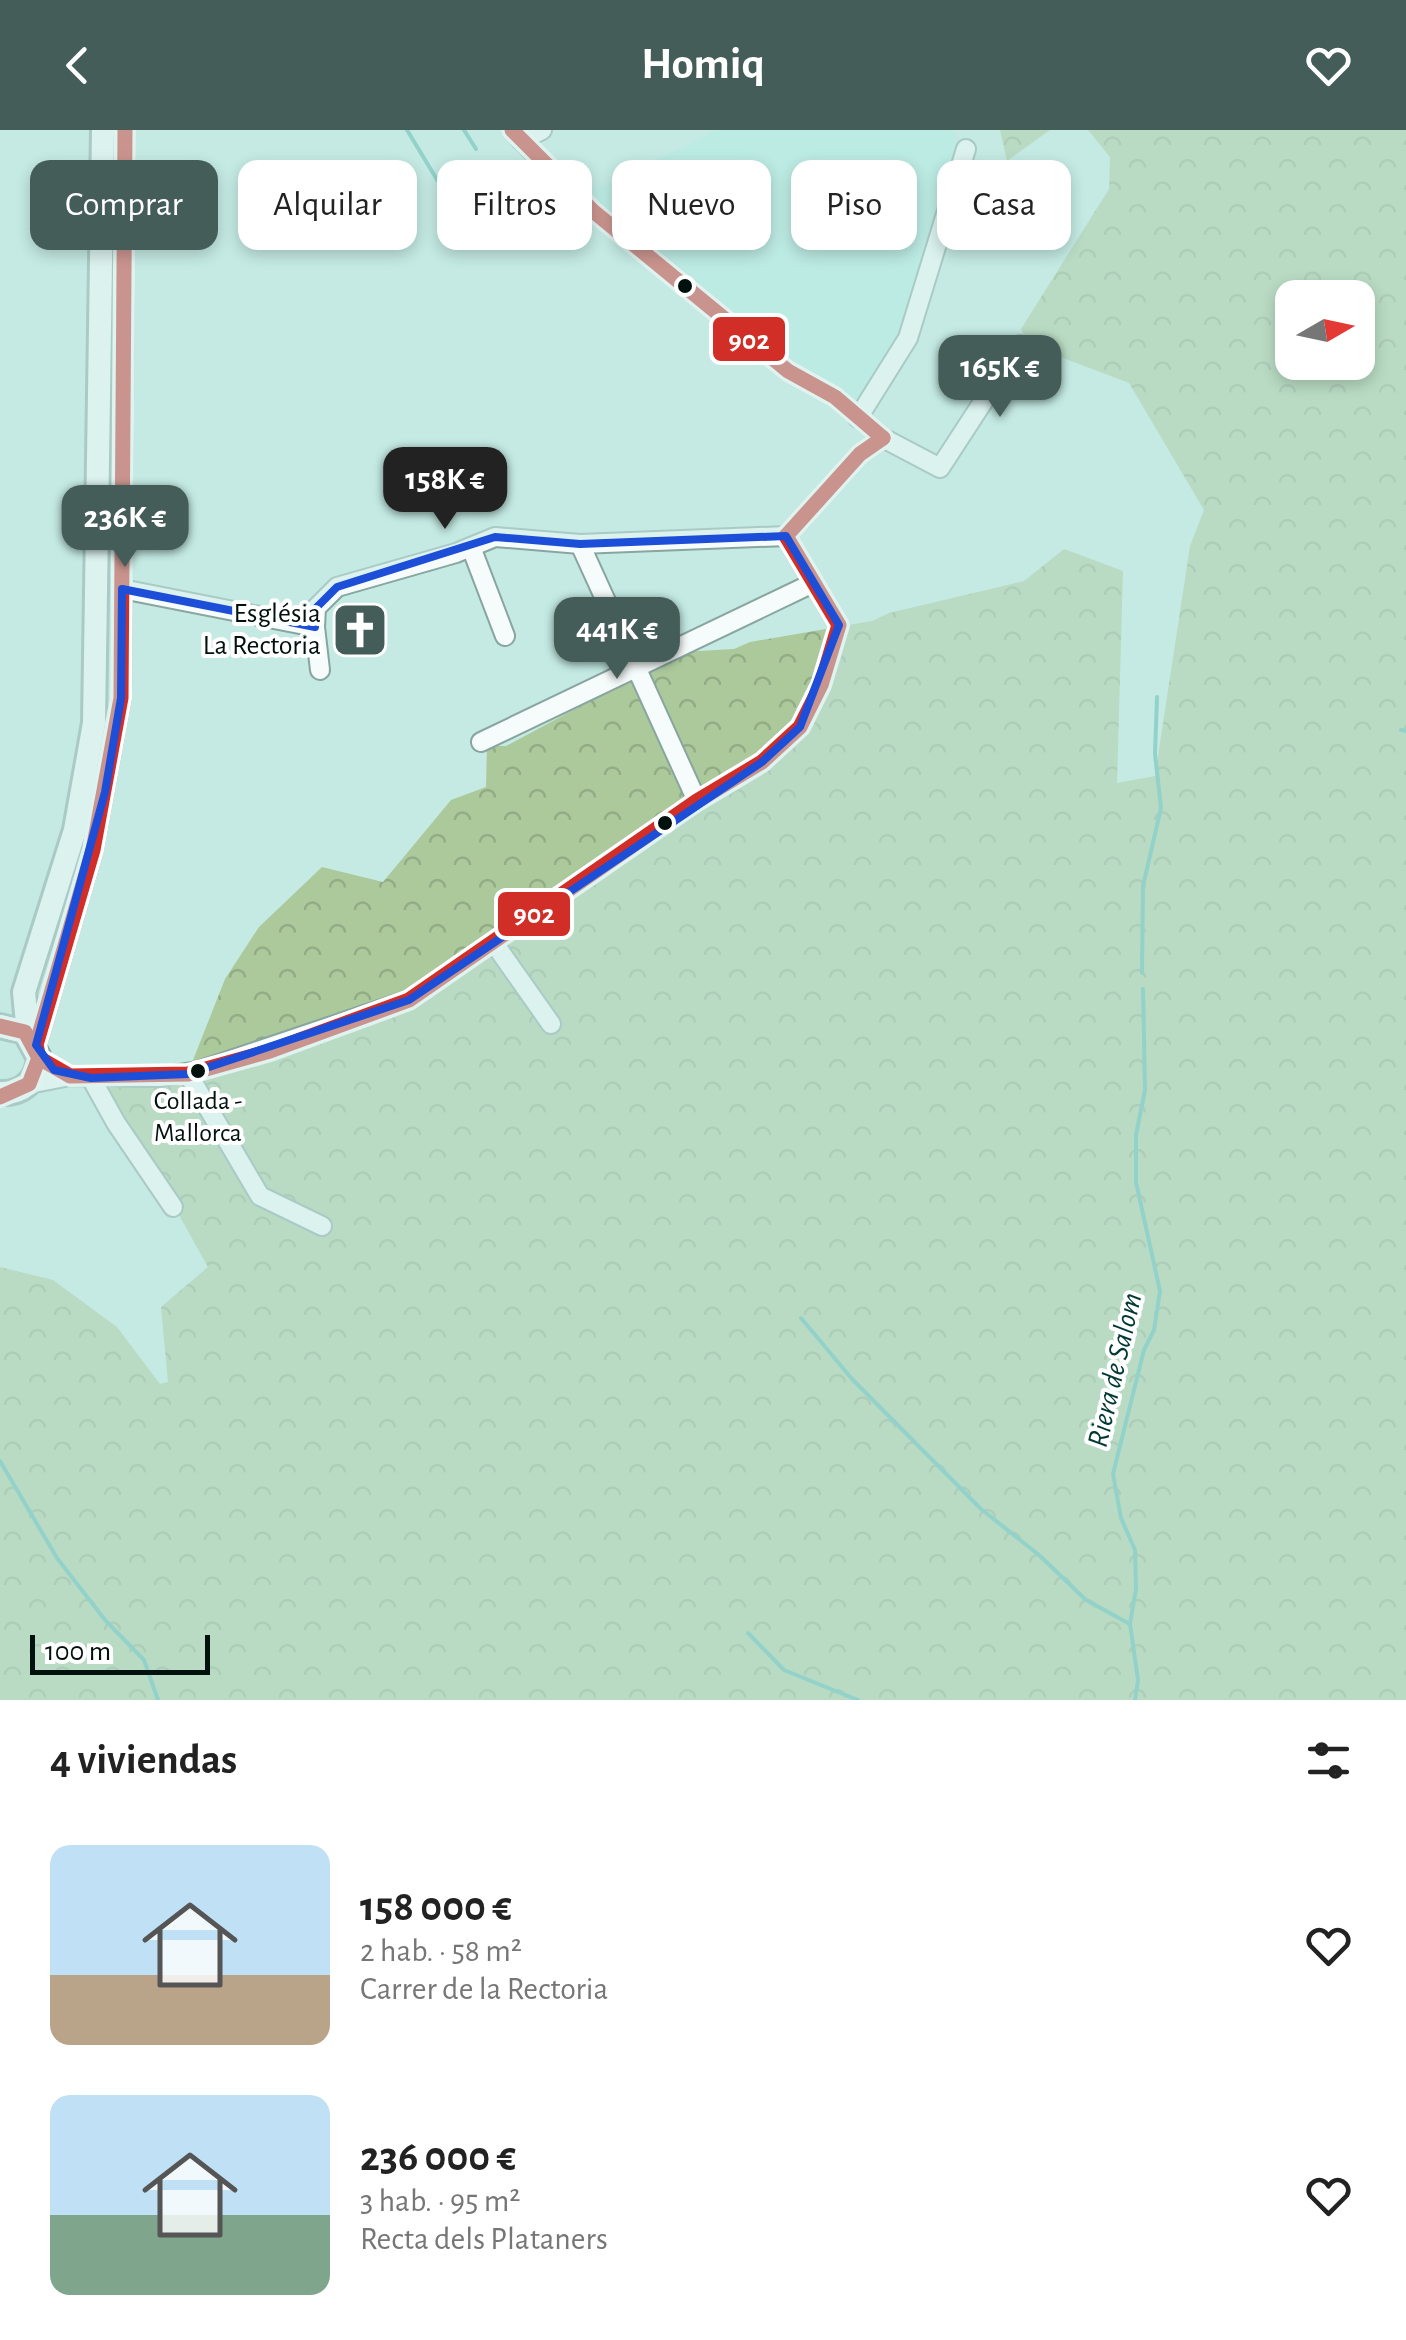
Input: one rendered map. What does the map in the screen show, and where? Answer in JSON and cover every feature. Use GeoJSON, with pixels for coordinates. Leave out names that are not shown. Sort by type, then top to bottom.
{"type":"FeatureCollection","features":[{"type":"Feature","properties":{"kind":"main road"},"geometry":{"type":"LineString","coordinates":[[34,1046],[0,1026],[24,992],[75,830],[94,724],[103,130]]}},
{"type":"Feature","properties":{"kind":"main road"},"geometry":{"type":"LineString","coordinates":[[2,1095],[29,1084],[34,1046],[24,992]]}},
{"type":"Feature","properties":{"kind":"street"},"geometry":{"type":"LineString","coordinates":[[70,1076],[34,1046],[94,850],[121,698],[125,130]]}},
{"type":"Feature","properties":{"kind":"street"},"geometry":{"type":"LineString","coordinates":[[517,135],[542,130]]}},
{"type":"Feature","properties":{"kind":"street"},"geometry":{"type":"LineString","coordinates":[[517,135],[594,211],[788,371],[835,397],[882,438],[940,468],[1020,345]]}},
{"type":"Feature","properties":{"kind":"street"},"geometry":{"type":"LineString","coordinates":[[858,418],[908,338],[966,150]]}},
{"type":"Feature","properties":{"kind":"street"},"geometry":{"type":"LineString","coordinates":[[320,670],[316,608],[337,587],[495,537],[580,544],[786,536],[860,454],[882,438]]}},
{"type":"Feature","properties":{"kind":"street"},"geometry":{"type":"LineString","coordinates":[[29,1084],[70,1076],[188,1074],[270,1051],[410,1000],[697,801],[762,762],[800,727],[821,685],[840,626],[786,536]]}},
{"type":"Feature","properties":{"kind":"street"},"geometry":{"type":"LineString","coordinates":[[580,544],[697,801]]}},
{"type":"Feature","properties":{"kind":"street"},"geometry":{"type":"LineString","coordinates":[[471,547],[505,636]]}},
{"type":"Feature","properties":{"kind":"street"},"geometry":{"type":"LineString","coordinates":[[481,742],[813,583]]}},
{"type":"Feature","properties":{"kind":"street"},"geometry":{"type":"LineString","coordinates":[[122,588],[315,627]]}},
{"type":"Feature","properties":{"kind":"street"},"geometry":{"type":"LineString","coordinates":[[494,943],[551,1024]]}},
{"type":"Feature","properties":{"kind":"street"},"geometry":{"type":"LineString","coordinates":[[188,1074],[260,1196],[322,1226]]}},
{"type":"Feature","properties":{"kind":"street"},"geometry":{"type":"LineString","coordinates":[[91,1078],[116,1123],[174,1207]]}},
{"type":"Feature","properties":{"kind":"highlighted area"},"geometry":{"type":"Polygon","coordinates":[[[786,536],[839,625],[800,727],[762,762],[409,1000],[188,1074],[91,1078],[54,1070],[36,1045],[105,792],[121,698],[122,589],[315,627],[316,608],[337,587],[495,537],[580,544],[786,536]]]}},
{"type":"Feature","properties":{"kind":"shaded area"},"geometry":{"type":"Polygon","coordinates":[[[718,130],[952,130],[966,149],[963,160],[937,160],[937,244],[908,338],[854,424],[831,404],[781,379],[626,250],[771,250],[771,160],[656,160],[718,130]]]}},
{"type":"Feature","properties":{"kind":"shaded area"},"geometry":{"type":"Polygon","coordinates":[[[612,181],[612,238],[592,221],[592,191],[612,181]]]}},
{"type":"Feature","properties":{"kind":"green space"},"geometry":{"type":"Polygon","coordinates":[[[1000,130],[1050,130],[1008,160],[1000,130]]]}},
{"type":"Feature","properties":{"kind":"green space"},"geometry":{"type":"Polygon","coordinates":[[[1088,130],[1406,130],[1406,1700],[0,1700],[0,1267],[53,1280],[117,1327],[160,1384],[168,1382],[161,1307],[208,1267],[108,1088],[184,1083],[225,979],[259,927],[322,867],[383,882],[451,800],[486,787],[487,746],[506,746],[681,652],[734,649],[750,642],[872,621],[889,613],[1024,581],[1064,549],[1123,571],[1117,783],[1155,776],[1190,546],[1204,510],[1129,383],[1029,345],[1021,329],[1109,189],[1110,157],[1088,130]]]}},
{"type":"Feature","properties":{"kind":"waterway"},"geometry":{"type":"LineString","coordinates":[[407,130],[437,180]]}},
{"type":"Feature","properties":{"kind":"waterway"},"geometry":{"type":"LineString","coordinates":[[464,130],[476,149]]}},
{"type":"Feature","properties":{"kind":"waterway","name":"Riera de Salom"},"geometry":{"type":"LineString","coordinates":[[1142,973],[1143,886],[1161,808],[1155,754],[1157,697]]}},
{"type":"Feature","properties":{"kind":"waterway"},"geometry":{"type":"LineString","coordinates":[[1401,730],[1406,731]]}},
{"type":"Feature","properties":{"kind":"waterway","name":"Riera de Salom"},"geometry":{"type":"LineString","coordinates":[[1135,1700],[1138,1680],[1130,1624],[1136,1589],[1135,1550],[1121,1518],[1113,1474],[1144,1350],[1154,1330],[1160,1291],[1136,1182],[1136,1135],[1145,1090],[1143,989]]}},
{"type":"Feature","properties":{"kind":"waterway"},"geometry":{"type":"LineString","coordinates":[[801,1318],[852,1379],[981,1509],[1039,1555],[1086,1600],[1128,1623]]}},
{"type":"Feature","properties":{"kind":"waterway"},"geometry":{"type":"LineString","coordinates":[[0,1461],[57,1558],[105,1620],[144,1660],[158,1700]]}},
{"type":"Feature","properties":{"kind":"waterway"},"geometry":{"type":"LineString","coordinates":[[748,1633],[784,1670],[858,1700]]}},
{"type":"Feature","properties":{"kind":"transit line","name":"902"},"geometry":{"type":"LineString","coordinates":[[39,1058],[36,1045],[93,850],[121,698],[125,130]]}},
{"type":"Feature","properties":{"kind":"transit line","name":"902"},"geometry":{"type":"LineString","coordinates":[[512,130],[593,211],[788,371],[835,397],[883,438]]}},
{"type":"Feature","properties":{"kind":"transit line","name":"902"},"geometry":{"type":"LineString","coordinates":[[786,536],[860,454],[883,438]]}},
{"type":"Feature","properties":{"kind":"transit line","name":"902"},"geometry":{"type":"LineString","coordinates":[[39,1058],[70,1076],[188,1074],[270,1051],[409,1000],[697,801],[762,762],[800,727],[821,685],[839,625],[786,536]]}},
{"type":"Feature","properties":{"kind":"transit line","name":"902"},"geometry":{"type":"LineString","coordinates":[[0,1026],[25,1032],[39,1058],[29,1084],[0,1097]]}},
{"type":"Feature","properties":{"kind":"place","name":"Església La Rectoria"},"geometry":{"type":"Point","coordinates":[360,630]}},
{"type":"Feature","properties":{"kind":"place","name":"Collada - Mallorca"},"geometry":{"type":"Point","coordinates":[198,1071]}}]}
